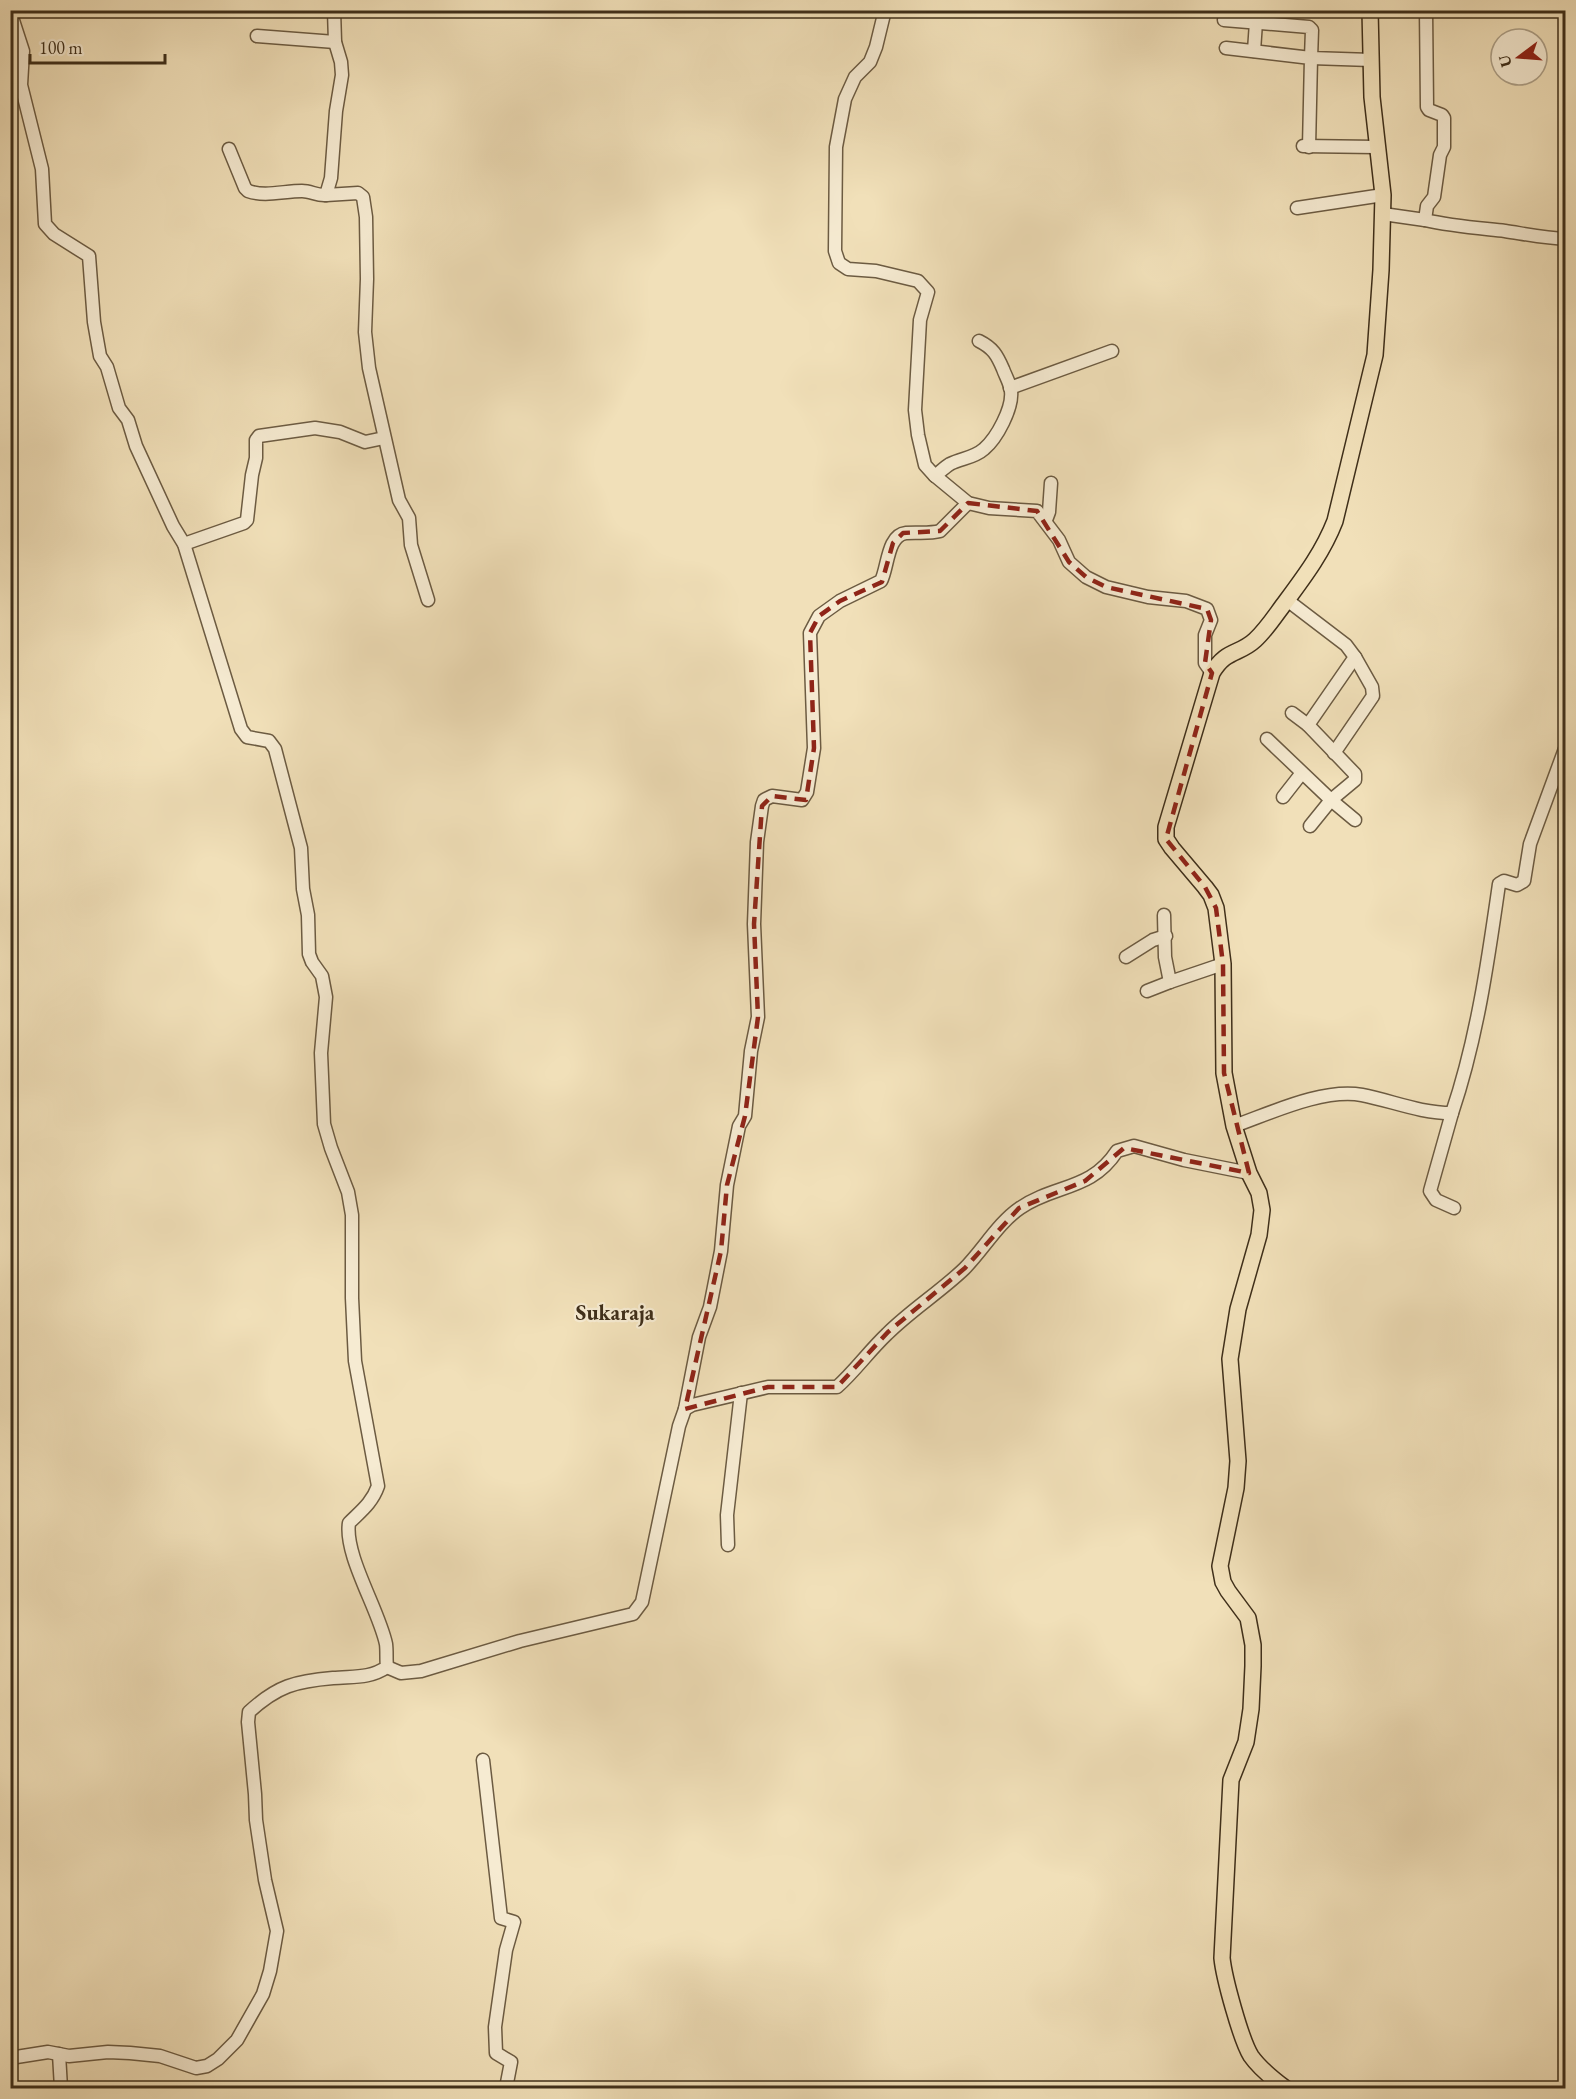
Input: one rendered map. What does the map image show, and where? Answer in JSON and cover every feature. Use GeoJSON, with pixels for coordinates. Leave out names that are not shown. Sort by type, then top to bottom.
{"type":"FeatureCollection","features":[{"type":"Feature","properties":{"kind":"main road"},"geometry":{"type":"LineString","coordinates":[[1285,2088],[1260,2067],[1249,2053],[1226,1979],[1222,1958],[1230,1780],[1246,1742],[1251,1709],[1253,1666],[1253,1645],[1248,1618],[1223,1582],[1220,1566],[1236,1488],[1238,1461],[1230,1359],[1232,1337],[1262,1210],[1259,1193],[1234,1126],[1224,1073],[1223,964],[1216,908],[1211,895],[1182,862],[1166,839],[1166,827],[1212,673],[1218,662],[1254,641],[1302,582],[1327,542],[1335,521],[1349,465],[1375,355],[1382,270],[1383,195],[1377,147],[1370,10]]}},
{"type":"Feature","properties":{"kind":"street"},"geometry":{"type":"LineString","coordinates":[[326,195],[331,178],[336,111],[342,75],[335,42],[334,10]]}},
{"type":"Feature","properties":{"kind":"street"},"geometry":{"type":"LineString","coordinates":[[885,10],[870,62],[855,77],[845,99],[836,147],[835,251],[839,263],[848,269],[876,271],[918,281],[928,292],[920,320],[915,410],[925,465],[968,503],[989,508],[1037,511],[1059,540],[1069,562],[1086,577],[1106,587],[1148,597],[1186,602],[1207,609],[1211,620],[1205,635],[1205,663],[1212,673]]}},
{"type":"Feature","properties":{"kind":"street"},"geometry":{"type":"LineString","coordinates":[[1425,220],[1427,206],[1434,197],[1440,155],[1444,147],[1443,116],[1430,111],[1427,107],[1426,10]]}},
{"type":"Feature","properties":{"kind":"street"},"geometry":{"type":"LineString","coordinates":[[10,11],[23,51],[21,85],[42,170],[45,224],[54,234],[89,256],[94,322],[100,356],[106,367],[119,408],[128,420],[136,446],[173,526],[184,544],[241,729],[247,737],[269,741],[275,748],[301,848],[302,878],[308,915],[309,954],[322,976],[326,997],[321,1053],[324,1124],[348,1192],[352,1215],[355,1360],[378,1486],[363,1512],[349,1523],[348,1530],[352,1548],[386,1644],[387,1667]]}},
{"type":"Feature","properties":{"kind":"street"},"geometry":{"type":"LineString","coordinates":[[1224,20],[1311,28],[1306,146],[1377,147]]}},
{"type":"Feature","properties":{"kind":"street"},"geometry":{"type":"LineString","coordinates":[[1254,51],[1256,22]]}},
{"type":"Feature","properties":{"kind":"street"},"geometry":{"type":"LineString","coordinates":[[257,36],[335,42]]}},
{"type":"Feature","properties":{"kind":"street"},"geometry":{"type":"LineString","coordinates":[[1226,48],[1311,58],[1371,60]]}},
{"type":"Feature","properties":{"kind":"street"},"geometry":{"type":"LineString","coordinates":[[229,149],[245,188],[251,193],[306,191],[314,195],[358,193],[363,198],[366,217],[367,279],[365,332],[369,368],[399,500],[409,518],[411,545],[428,600]]}},
{"type":"Feature","properties":{"kind":"street"},"geometry":{"type":"LineString","coordinates":[[1297,208],[1383,195]]}},
{"type":"Feature","properties":{"kind":"street"},"geometry":{"type":"LineString","coordinates":[[1383,214],[1540,238],[1566,239]]}},
{"type":"Feature","properties":{"kind":"street"},"geometry":{"type":"LineString","coordinates":[[935,476],[951,464],[978,454],[989,444],[1006,415],[1010,388],[995,352],[990,346],[979,341]]}},
{"type":"Feature","properties":{"kind":"street"},"geometry":{"type":"LineString","coordinates":[[1010,388],[1112,351]]}},
{"type":"Feature","properties":{"kind":"street"},"geometry":{"type":"LineString","coordinates":[[184,544],[247,520],[256,458],[256,440],[259,436],[315,428],[340,432],[365,442],[384,438]]}},
{"type":"Feature","properties":{"kind":"street"},"geometry":{"type":"LineString","coordinates":[[1046,520],[1049,512],[1051,483]]}},
{"type":"Feature","properties":{"kind":"street"},"geometry":{"type":"LineString","coordinates":[[387,1667],[401,1673],[421,1671],[520,1641],[633,1614],[642,1602],[699,1337],[710,1307],[721,1251],[727,1185],[739,1126],[745,1116],[751,1051],[758,1017],[754,924],[757,842],[762,806],[764,800],[772,796],[802,800],[807,792],[814,748],[810,633],[819,616],[840,601],[881,581],[897,536],[903,533],[940,531],[968,503]]}},
{"type":"Feature","properties":{"kind":"street"},"geometry":{"type":"LineString","coordinates":[[1287,600],[1346,645],[1372,687],[1373,696],[1334,753]]}},
{"type":"Feature","properties":{"kind":"street"},"geometry":{"type":"LineString","coordinates":[[1308,725],[1355,657]]}},
{"type":"Feature","properties":{"kind":"street"},"geometry":{"type":"LineString","coordinates":[[1292,712],[1308,725],[1356,777],[1354,782],[1330,800],[1310,826]]}},
{"type":"Feature","properties":{"kind":"street"},"geometry":{"type":"LineString","coordinates":[[1267,739],[1330,800],[1355,820]]}},
{"type":"Feature","properties":{"kind":"street"},"geometry":{"type":"LineString","coordinates":[[1454,1208],[1436,1200],[1431,1196],[1430,1191],[1459,1093],[1479,1012],[1499,884],[1504,881],[1517,885],[1524,881],[1531,841],[1566,746]]}},
{"type":"Feature","properties":{"kind":"street"},"geometry":{"type":"LineString","coordinates":[[1283,798],[1302,774]]}},
{"type":"Feature","properties":{"kind":"street"},"geometry":{"type":"LineString","coordinates":[[1164,915],[1170,982]]}},
{"type":"Feature","properties":{"kind":"street"},"geometry":{"type":"LineString","coordinates":[[1126,957],[1153,940],[1166,936]]}},
{"type":"Feature","properties":{"kind":"street"},"geometry":{"type":"LineString","coordinates":[[1147,991],[1223,964]]}},
{"type":"Feature","properties":{"kind":"street"},"geometry":{"type":"LineString","coordinates":[[1234,1126],[1318,1096],[1360,1095],[1433,1113],[1452,1113]]}},
{"type":"Feature","properties":{"kind":"street"},"geometry":{"type":"LineString","coordinates":[[685,1409],[692,1405],[768,1387],[837,1387],[888,1332],[929,1300],[964,1268],[1019,1208],[1037,1198],[1085,1181],[1110,1162],[1117,1151],[1124,1148],[1134,1146],[1184,1160],[1250,1173]]}},
{"type":"Feature","properties":{"kind":"street"},"geometry":{"type":"LineString","coordinates":[[728,1545],[727,1515],[741,1393]]}},
{"type":"Feature","properties":{"kind":"street"},"geometry":{"type":"LineString","coordinates":[[10,2058],[48,2052],[69,2055],[108,2052],[160,2056],[196,2068],[207,2066],[218,2059],[237,2040],[263,1994],[270,1971],[277,1931],[264,1880],[256,1820],[249,1712],[270,1694],[289,1685],[335,1678],[363,1677],[377,1674],[387,1667]]}},
{"type":"Feature","properties":{"kind":"street"},"geometry":{"type":"LineString","coordinates":[[483,1760],[501,1918],[514,1922],[506,1949],[495,2027],[496,2053],[511,2062],[506,2088]]}},
{"type":"Feature","properties":{"kind":"street"},"geometry":{"type":"LineString","coordinates":[[59,2054],[61,2088]]}},
{"type":"Feature","properties":{"kind":"highlighted area"},"geometry":{"type":"Polygon","coordinates":[[[968,503],[1037,511],[1069,562],[1086,577],[1106,587],[1207,609],[1211,620],[1205,663],[1212,673],[1166,839],[1205,887],[1216,908],[1223,964],[1224,1073],[1249,1173],[1124,1148],[1085,1181],[1019,1208],[965,1268],[888,1332],[837,1387],[768,1387],[685,1409],[721,1251],[727,1185],[745,1116],[758,1017],[754,924],[762,806],[772,796],[806,800],[814,748],[810,633],[819,616],[840,601],[882,582],[893,543],[903,533],[940,531],[968,503]]]}},
{"type":"Feature","properties":{"kind":"district","name":"Sukaraja"},"geometry":{"type":"Point","coordinates":[615,1312]}}]}
